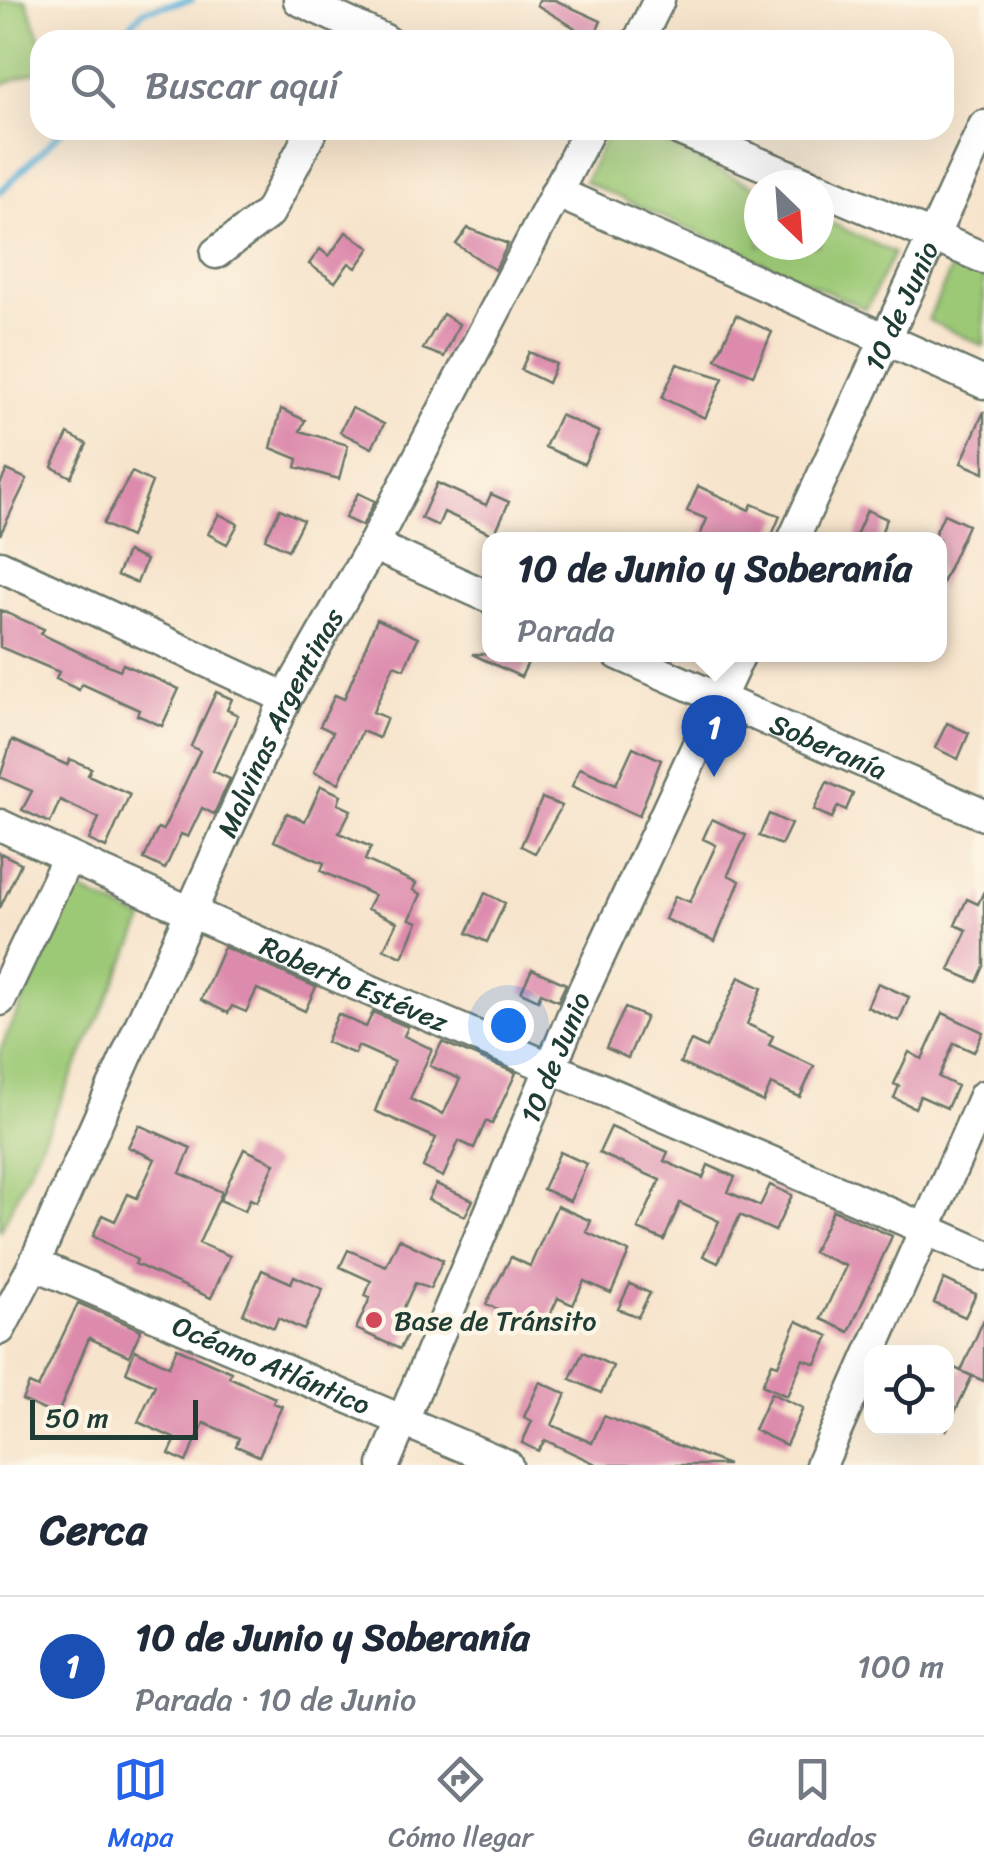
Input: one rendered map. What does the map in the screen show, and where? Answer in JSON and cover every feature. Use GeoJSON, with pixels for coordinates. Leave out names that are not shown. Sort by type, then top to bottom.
{"type":"FeatureCollection","features":[{"type":"Feature","properties":{"kind":"street"},"geometry":{"type":"LineString","coordinates":[[299,0],[355,30]]}},
{"type":"Feature","properties":{"kind":"street"},"geometry":{"type":"LineString","coordinates":[[644,30],[659,0]]}},
{"type":"Feature","properties":{"kind":"street","name":"10 de Junio"},"geometry":{"type":"LineString","coordinates":[[798,532],[984,126]]}},
{"type":"Feature","properties":{"kind":"street"},"geometry":{"type":"LineString","coordinates":[[216,253],[269,213],[307,140]]}},
{"type":"Feature","properties":{"kind":"street","name":"Malvinas Argentinas"},"geometry":{"type":"LineString","coordinates":[[0,1329],[34,1264],[286,698],[373,545],[584,140]]}},
{"type":"Feature","properties":{"kind":"street"},"geometry":{"type":"LineString","coordinates":[[704,140],[775,170]]}},
{"type":"Feature","properties":{"kind":"street"},"geometry":{"type":"LineString","coordinates":[[556,192],[984,383]]}},
{"type":"Feature","properties":{"kind":"street"},"geometry":{"type":"LineString","coordinates":[[834,194],[984,258]]}},
{"type":"Feature","properties":{"kind":"street"},"geometry":{"type":"LineString","coordinates":[[373,545],[482,594]]}},
{"type":"Feature","properties":{"kind":"street"},"geometry":{"type":"LineString","coordinates":[[0,566],[286,698]]}},
{"type":"Feature","properties":{"kind":"street","name":"Soberanía"},"geometry":{"type":"LineString","coordinates":[[636,662],[984,814]]}},
{"type":"Feature","properties":{"kind":"street","name":"10 de Junio"},"geometry":{"type":"LineString","coordinates":[[384,1465],[551,1064],[736,662]]}},
{"type":"Feature","properties":{"kind":"street","name":"Roberto Estévez"},"geometry":{"type":"LineString","coordinates":[[0,825],[188,911],[551,1064],[984,1256]]}},
{"type":"Feature","properties":{"kind":"street"},"geometry":{"type":"LineString","coordinates":[[0,1000],[68,857]]}},
{"type":"Feature","properties":{"kind":"street"},"geometry":{"type":"LineString","coordinates":[[821,1465],[984,1096]]}},
{"type":"Feature","properties":{"kind":"street","name":"Océano Atlántico"},"geometry":{"type":"LineString","coordinates":[[34,1264],[507,1465]]}},
{"type":"Feature","properties":{"kind":"green space"},"geometry":{"type":"Polygon","coordinates":[[[0,0],[26,0],[37,30],[30,30],[30,74],[0,85],[0,0]]]}},
{"type":"Feature","properties":{"kind":"green space"},"geometry":{"type":"Polygon","coordinates":[[[604,140],[658,140],[744,182],[744,254],[585,182],[604,140]]]}},
{"type":"Feature","properties":{"kind":"green space"},"geometry":{"type":"Polygon","coordinates":[[[834,224],[894,253],[866,309],[758,260],[834,260],[834,224]]]}},
{"type":"Feature","properties":{"kind":"green space"},"geometry":{"type":"Polygon","coordinates":[[[954,263],[984,277],[984,346],[928,320],[954,263]]]}},
{"type":"Feature","properties":{"kind":"green space"},"geometry":{"type":"Polygon","coordinates":[[[75,888],[144,920],[0,1232],[0,1050],[75,888]]]}},
{"type":"Feature","properties":{"kind":"building"},"geometry":{"type":"Polygon","coordinates":[[[539,0],[555,0],[601,21],[597,30],[578,30],[537,5],[539,0]]]}},
{"type":"Feature","properties":{"kind":"building"},"geometry":{"type":"Polygon","coordinates":[[[468,228],[508,244],[495,270],[456,244],[468,228]]]}},
{"type":"Feature","properties":{"kind":"building"},"geometry":{"type":"Polygon","coordinates":[[[346,232],[370,248],[356,268],[349,263],[335,282],[309,264],[320,249],[329,256],[346,232]]]}},
{"type":"Feature","properties":{"kind":"building"},"geometry":{"type":"Polygon","coordinates":[[[443,314],[459,324],[444,357],[423,349],[443,314]]]}},
{"type":"Feature","properties":{"kind":"building"},"geometry":{"type":"Polygon","coordinates":[[[736,315],[772,332],[753,375],[716,359],[736,315]]]}},
{"type":"Feature","properties":{"kind":"building"},"geometry":{"type":"Polygon","coordinates":[[[529,352],[556,364],[548,383],[521,370],[529,352]]]}},
{"type":"Feature","properties":{"kind":"building"},"geometry":{"type":"Polygon","coordinates":[[[677,364],[723,378],[705,418],[662,398],[677,364]]]}},
{"type":"Feature","properties":{"kind":"building"},"geometry":{"type":"Polygon","coordinates":[[[352,408],[384,424],[372,448],[340,432],[352,408]]]}},
{"type":"Feature","properties":{"kind":"building"},"geometry":{"type":"Polygon","coordinates":[[[281,409],[305,420],[300,431],[348,445],[339,479],[296,467],[298,459],[271,448],[281,409]]]}},
{"type":"Feature","properties":{"kind":"building"},"geometry":{"type":"Polygon","coordinates":[[[984,411],[984,473],[961,463],[984,411]]]}},
{"type":"Feature","properties":{"kind":"building"},"geometry":{"type":"Polygon","coordinates":[[[560,415],[599,432],[584,464],[545,447],[560,415]]]}},
{"type":"Feature","properties":{"kind":"building"},"geometry":{"type":"Polygon","coordinates":[[[68,434],[87,444],[71,477],[52,467],[68,434]]]}},
{"type":"Feature","properties":{"kind":"building"},"geometry":{"type":"Polygon","coordinates":[[[7,470],[27,479],[0,535],[0,484],[7,470]]]}},
{"type":"Feature","properties":{"kind":"building"},"geometry":{"type":"Polygon","coordinates":[[[132,472],[152,482],[130,537],[103,524],[132,472]]]}},
{"type":"Feature","properties":{"kind":"building"},"geometry":{"type":"Polygon","coordinates":[[[437,483],[486,505],[491,494],[509,502],[495,532],[444,512],[438,526],[421,518],[437,483]]]}},
{"type":"Feature","properties":{"kind":"building"},"geometry":{"type":"Polygon","coordinates":[[[698,486],[749,510],[752,504],[780,516],[773,532],[701,532],[707,519],[687,511],[698,486]]]}},
{"type":"Feature","properties":{"kind":"building"},"geometry":{"type":"Polygon","coordinates":[[[358,493],[375,501],[362,526],[345,518],[358,493]]]}},
{"type":"Feature","properties":{"kind":"building"},"geometry":{"type":"Polygon","coordinates":[[[280,509],[303,520],[288,550],[265,539],[280,509]]]}},
{"type":"Feature","properties":{"kind":"building"},"geometry":{"type":"Polygon","coordinates":[[[867,510],[887,519],[881,532],[857,532],[867,510]]]}},
{"type":"Feature","properties":{"kind":"building"},"geometry":{"type":"Polygon","coordinates":[[[219,514],[238,524],[227,544],[208,534],[219,514]]]}},
{"type":"Feature","properties":{"kind":"building"},"geometry":{"type":"Polygon","coordinates":[[[944,514],[968,525],[947,572],[947,532],[936,532],[944,514]]]}},
{"type":"Feature","properties":{"kind":"building"},"geometry":{"type":"Polygon","coordinates":[[[127,552],[146,560],[137,583],[117,575],[127,552]]]}},
{"type":"Feature","properties":{"kind":"building"},"geometry":{"type":"Polygon","coordinates":[[[0,610],[44,629],[41,634],[83,654],[120,670],[123,664],[179,689],[162,726],[137,715],[139,710],[82,684],[79,690],[56,679],[59,672],[0,647],[0,610]]]}},
{"type":"Feature","properties":{"kind":"building"},"geometry":{"type":"Polygon","coordinates":[[[377,619],[418,638],[404,669],[394,665],[373,712],[387,718],[379,738],[362,731],[339,783],[314,772],[333,732],[320,726],[335,695],[344,699],[377,619]]]}},
{"type":"Feature","properties":{"kind":"building"},"geometry":{"type":"Polygon","coordinates":[[[489,662],[528,662],[521,677],[489,662]]]}},
{"type":"Feature","properties":{"kind":"building"},"geometry":{"type":"Polygon","coordinates":[[[216,692],[232,699],[227,710],[238,715],[213,771],[230,779],[214,814],[202,808],[188,837],[181,834],[165,869],[144,859],[158,828],[163,830],[200,751],[191,746],[216,692]]]}},
{"type":"Feature","properties":{"kind":"building"},"geometry":{"type":"Polygon","coordinates":[[[947,723],[969,733],[958,759],[935,748],[947,723]]]}},
{"type":"Feature","properties":{"kind":"building"},"geometry":{"type":"Polygon","coordinates":[[[12,740],[67,765],[70,759],[91,768],[88,775],[130,794],[106,848],[89,840],[99,818],[60,800],[50,823],[22,810],[32,791],[0,777],[12,740]]]}},
{"type":"Feature","properties":{"kind":"building"},"geometry":{"type":"Polygon","coordinates":[[[633,747],[661,760],[639,816],[572,786],[580,768],[616,784],[633,747]]]}},
{"type":"Feature","properties":{"kind":"building"},"geometry":{"type":"Polygon","coordinates":[[[827,782],[853,794],[846,810],[838,806],[832,818],[814,810],[827,782]]]}},
{"type":"Feature","properties":{"kind":"building"},"geometry":{"type":"Polygon","coordinates":[[[321,786],[341,795],[338,804],[351,810],[339,833],[371,847],[365,860],[416,883],[413,890],[421,894],[410,919],[418,922],[402,957],[384,949],[397,922],[367,909],[374,895],[321,871],[324,863],[274,841],[287,813],[305,821],[321,786]]]}},
{"type":"Feature","properties":{"kind":"building"},"geometry":{"type":"Polygon","coordinates":[[[542,798],[562,806],[535,853],[521,846],[542,798]]]}},
{"type":"Feature","properties":{"kind":"building"},"geometry":{"type":"Polygon","coordinates":[[[769,814],[791,824],[781,845],[759,836],[769,814]]]}},
{"type":"Feature","properties":{"kind":"building"},"geometry":{"type":"Polygon","coordinates":[[[712,819],[746,835],[728,875],[740,881],[715,941],[665,919],[675,896],[690,902],[716,845],[703,839],[712,819]]]}},
{"type":"Feature","properties":{"kind":"building"},"geometry":{"type":"Polygon","coordinates":[[[0,853],[21,863],[0,908],[0,853]]]}},
{"type":"Feature","properties":{"kind":"building"},"geometry":{"type":"Polygon","coordinates":[[[984,891],[984,966],[977,982],[949,970],[967,930],[955,925],[967,899],[978,904],[984,891]]]}},
{"type":"Feature","properties":{"kind":"building"},"geometry":{"type":"Polygon","coordinates":[[[485,893],[505,903],[487,942],[467,933],[485,893]]]}},
{"type":"Feature","properties":{"kind":"building"},"geometry":{"type":"Polygon","coordinates":[[[224,947],[316,987],[305,1011],[257,989],[246,1012],[232,1006],[228,1013],[201,1000],[224,947]]]}},
{"type":"Feature","properties":{"kind":"building"},"geometry":{"type":"Polygon","coordinates":[[[532,969],[566,984],[558,1001],[541,993],[538,1000],[521,992],[532,969]]]}},
{"type":"Feature","properties":{"kind":"building"},"geometry":{"type":"Polygon","coordinates":[[[739,977],[762,988],[747,1024],[773,1036],[769,1045],[814,1066],[800,1097],[771,1084],[763,1102],[680,1063],[691,1041],[706,1048],[739,977]]]}},
{"type":"Feature","properties":{"kind":"building"},"geometry":{"type":"Polygon","coordinates":[[[878,983],[909,997],[899,1021],[867,1007],[878,983]]]}},
{"type":"Feature","properties":{"kind":"building"},"geometry":{"type":"Polygon","coordinates":[[[625,1008],[646,1017],[628,1058],[606,1048],[625,1008]]]}},
{"type":"Feature","properties":{"kind":"building"},"geometry":{"type":"Polygon","coordinates":[[[373,1012],[408,1027],[404,1036],[432,1049],[410,1099],[443,1114],[460,1079],[430,1066],[442,1042],[516,1073],[492,1124],[486,1121],[474,1148],[459,1141],[443,1177],[423,1167],[436,1138],[375,1111],[394,1062],[358,1046],[355,1054],[326,1042],[338,1014],[366,1027],[373,1012]]]}},
{"type":"Feature","properties":{"kind":"building"},"geometry":{"type":"Polygon","coordinates":[[[943,1013],[983,1032],[974,1052],[954,1043],[939,1077],[957,1086],[947,1108],[920,1096],[915,1108],[894,1098],[899,1086],[894,1084],[909,1052],[922,1059],[943,1013]]]}},
{"type":"Feature","properties":{"kind":"building"},"geometry":{"type":"Polygon","coordinates":[[[139,1125],[191,1148],[180,1173],[222,1192],[199,1243],[230,1256],[211,1298],[135,1264],[137,1260],[93,1236],[102,1215],[115,1221],[128,1194],[137,1198],[155,1159],[128,1147],[139,1125]]]}},
{"type":"Feature","properties":{"kind":"building"},"geometry":{"type":"Polygon","coordinates":[[[611,1127],[668,1152],[664,1161],[703,1178],[708,1165],[735,1177],[728,1192],[760,1206],[770,1185],[792,1195],[775,1231],[740,1215],[718,1263],[703,1256],[719,1221],[680,1203],[664,1240],[638,1229],[660,1180],[599,1153],[611,1127]]]}},
{"type":"Feature","properties":{"kind":"building"},"geometry":{"type":"Polygon","coordinates":[[[244,1149],[275,1163],[257,1202],[250,1199],[245,1211],[220,1200],[244,1149]]]}},
{"type":"Feature","properties":{"kind":"building"},"geometry":{"type":"Polygon","coordinates":[[[560,1152],[587,1164],[570,1201],[543,1189],[560,1152]]]}},
{"type":"Feature","properties":{"kind":"building"},"geometry":{"type":"Polygon","coordinates":[[[436,1184],[473,1200],[465,1216],[428,1200],[436,1184]]]}},
{"type":"Feature","properties":{"kind":"building"},"geometry":{"type":"Polygon","coordinates":[[[557,1206],[591,1221],[586,1232],[629,1252],[611,1293],[584,1281],[573,1305],[558,1298],[543,1330],[486,1304],[511,1257],[530,1266],[557,1206]]]}},
{"type":"Feature","properties":{"kind":"building"},"geometry":{"type":"Polygon","coordinates":[[[833,1210],[892,1236],[849,1332],[821,1319],[846,1266],[813,1252],[833,1210]]]}},
{"type":"Feature","properties":{"kind":"building"},"geometry":{"type":"Polygon","coordinates":[[[399,1239],[443,1260],[430,1289],[415,1283],[400,1316],[413,1322],[400,1349],[356,1329],[370,1298],[365,1296],[371,1281],[340,1267],[348,1250],[386,1266],[399,1239]]]}},
{"type":"Feature","properties":{"kind":"building"},"geometry":{"type":"Polygon","coordinates":[[[262,1270],[291,1283],[294,1276],[323,1289],[304,1330],[278,1318],[274,1328],[243,1314],[262,1270]]]}},
{"type":"Feature","properties":{"kind":"building"},"geometry":{"type":"Polygon","coordinates":[[[944,1279],[976,1294],[965,1317],[934,1303],[944,1279]]]}},
{"type":"Feature","properties":{"kind":"building"},"geometry":{"type":"Polygon","coordinates":[[[630,1284],[650,1293],[638,1317],[618,1309],[630,1284]]]}},
{"type":"Feature","properties":{"kind":"building"},"geometry":{"type":"Polygon","coordinates":[[[78,1303],[141,1330],[129,1356],[89,1338],[57,1416],[22,1400],[29,1384],[38,1388],[78,1303]]]}},
{"type":"Feature","properties":{"kind":"building"},"geometry":{"type":"Polygon","coordinates":[[[984,1319],[984,1381],[961,1371],[984,1319]]]}},
{"type":"Feature","properties":{"kind":"building"},"geometry":{"type":"Polygon","coordinates":[[[797,1321],[829,1336],[816,1364],[803,1359],[787,1396],[762,1385],[772,1363],[778,1365],[797,1321]]]}},
{"type":"Feature","properties":{"kind":"building"},"geometry":{"type":"Polygon","coordinates":[[[177,1348],[231,1372],[229,1377],[275,1398],[273,1403],[282,1406],[259,1456],[236,1446],[239,1438],[204,1423],[186,1462],[169,1454],[176,1439],[138,1422],[155,1385],[126,1372],[135,1350],[169,1366],[177,1348]]]}},
{"type":"Feature","properties":{"kind":"building"},"geometry":{"type":"Polygon","coordinates":[[[583,1352],[613,1366],[601,1393],[570,1379],[583,1352]]]}},
{"type":"Feature","properties":{"kind":"building"},"geometry":{"type":"Polygon","coordinates":[[[954,1368],[972,1376],[954,1414],[954,1368]]]}},
{"type":"Feature","properties":{"kind":"building"},"geometry":{"type":"Polygon","coordinates":[[[540,1382],[566,1394],[552,1425],[592,1443],[604,1416],[728,1465],[598,1465],[545,1440],[538,1451],[522,1443],[532,1421],[524,1417],[540,1382]]]}},
{"type":"Feature","properties":{"kind":"building"},"geometry":{"type":"Polygon","coordinates":[[[771,1393],[803,1408],[786,1445],[754,1430],[771,1393]]]}},
{"type":"Feature","properties":{"kind":"waterway"},"geometry":{"type":"LineString","coordinates":[[126,30],[144,10],[192,0]]}},
{"type":"Feature","properties":{"kind":"waterway"},"geometry":{"type":"LineString","coordinates":[[0,192],[53,140]]}},
{"type":"Feature","properties":{"kind":"place","name":"10 de Junio y Soberanía"},"geometry":{"type":"Point","coordinates":[714,777]}},
{"type":"Feature","properties":{"kind":"place","name":"Base de Tránsito"},"geometry":{"type":"Point","coordinates":[374,1320]}}]}
